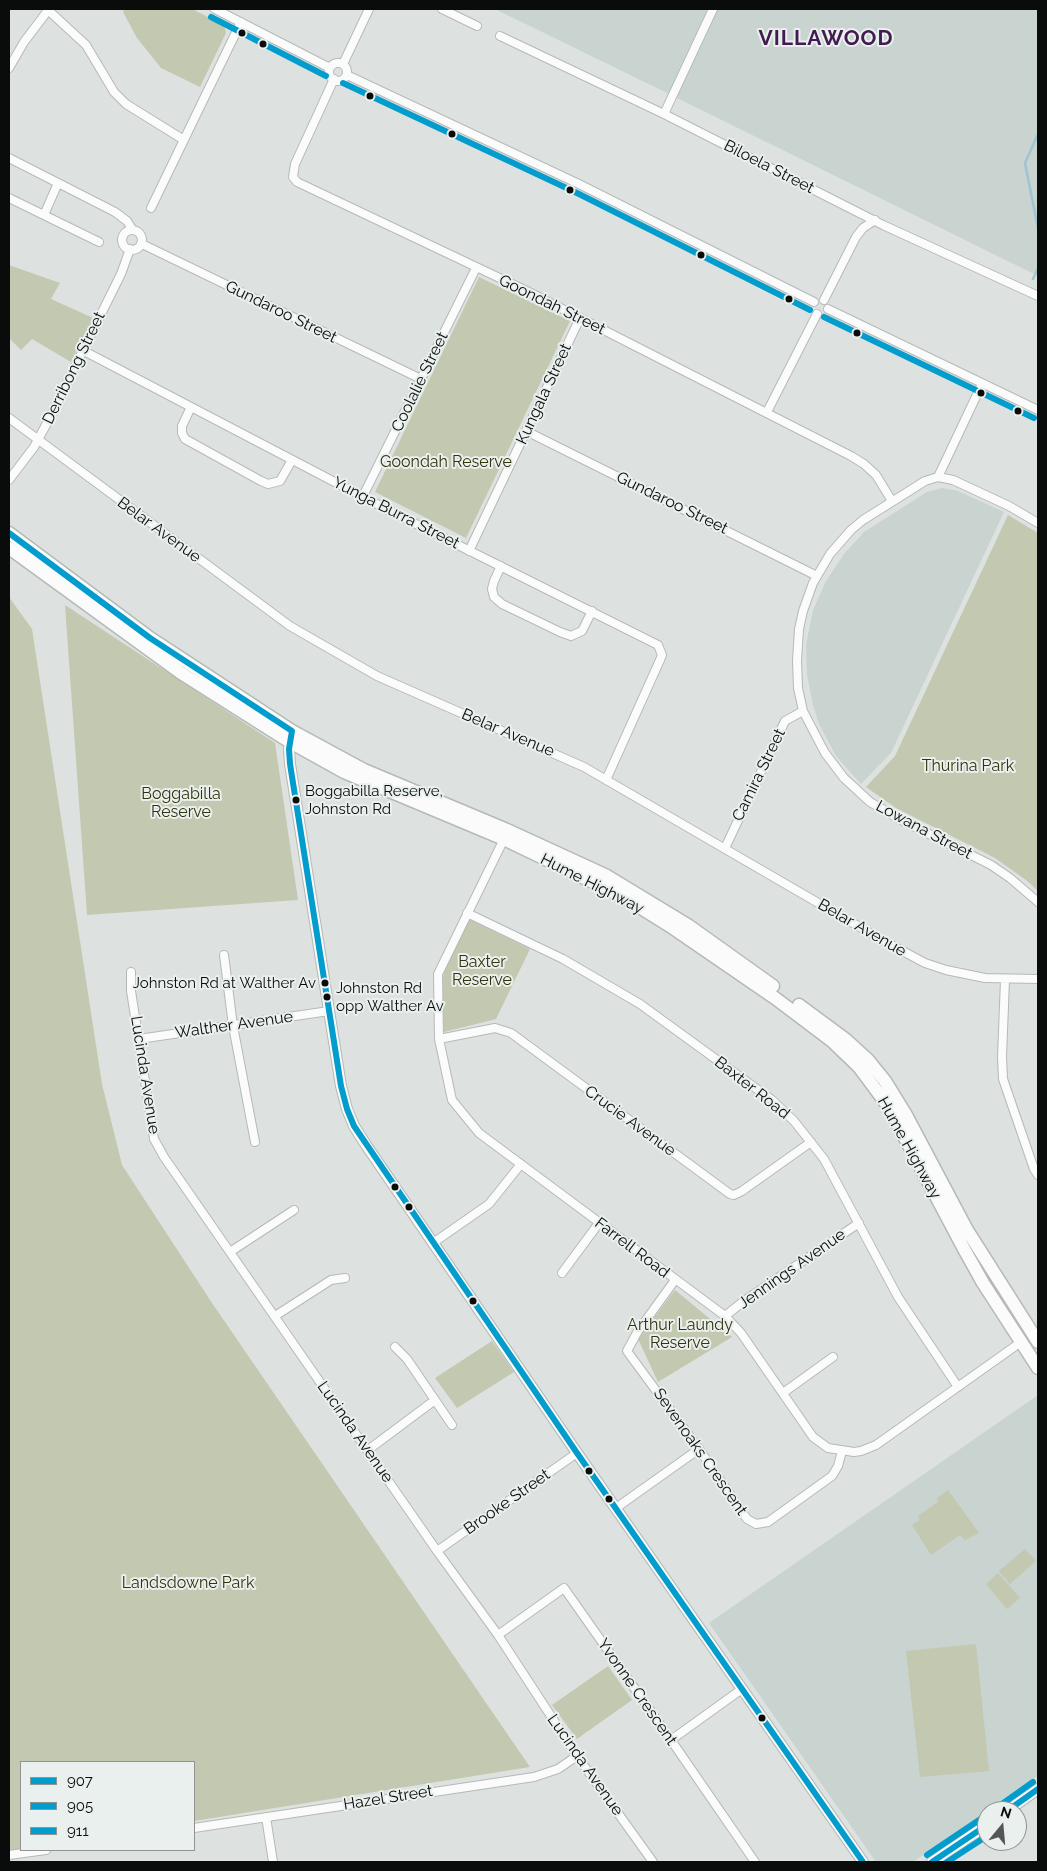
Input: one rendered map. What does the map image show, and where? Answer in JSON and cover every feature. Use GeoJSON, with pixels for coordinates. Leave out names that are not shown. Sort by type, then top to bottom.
{"type":"FeatureCollection","features":[{"type":"Feature","properties":{"kind":"highway","name":"Hume Highway"},"geometry":{"type":"LineString","coordinates":[[9,532],[150,638],[344,772],[504,839],[593,882],[673,928],[808,1022],[832,1041],[859,1067],[888,1106],[964,1249],[1038,1368]]}},
{"type":"Feature","properties":{"kind":"highway","name":"Hume Highway"},"geometry":{"type":"LineString","coordinates":[[9,548],[173,667],[291,736],[364,770],[507,830],[605,875],[643,896],[689,926],[845,1039],[868,1060],[896,1098],[967,1230],[1038,1342]]}},
{"type":"Feature","properties":{"kind":"street"},"geometry":{"type":"LineString","coordinates":[[9,68],[24,42],[48,9],[86,45],[110,86],[126,104],[184,140]]}},
{"type":"Feature","properties":{"kind":"street"},"geometry":{"type":"LineString","coordinates":[[215,9],[330,68]]}},
{"type":"Feature","properties":{"kind":"street"},"geometry":{"type":"LineString","coordinates":[[342,64],[369,9]]}},
{"type":"Feature","properties":{"kind":"street"},"geometry":{"type":"LineString","coordinates":[[442,9],[477,26]]}},
{"type":"Feature","properties":{"kind":"street"},"geometry":{"type":"LineString","coordinates":[[664,114],[713,9]]}},
{"type":"Feature","properties":{"kind":"street"},"geometry":{"type":"LineString","coordinates":[[151,208],[241,22]]}},
{"type":"Feature","properties":{"kind":"street","name":"Biloela Street"},"geometry":{"type":"LineString","coordinates":[[500,36],[664,114],[875,220],[1038,296]]}},
{"type":"Feature","properties":{"kind":"street"},"geometry":{"type":"LineString","coordinates":[[337,63],[342,64],[347,70],[347,75],[343,80],[334,79],[329,73],[330,68],[337,63]]}},
{"type":"Feature","properties":{"kind":"street"},"geometry":{"type":"LineString","coordinates":[[347,75],[579,184],[814,302],[824,300],[828,304],[828,310]]}},
{"type":"Feature","properties":{"kind":"street","name":"Goondah Street"},"geometry":{"type":"LineString","coordinates":[[334,79],[295,164],[293,177],[297,182],[580,318],[767,412],[864,464],[876,476],[892,501]]}},
{"type":"Feature","properties":{"kind":"street"},"geometry":{"type":"LineString","coordinates":[[9,158],[115,212],[127,221],[132,229],[141,234],[142,244],[137,249],[130,249],[124,246],[122,240],[126,231],[132,229]]}},
{"type":"Feature","properties":{"kind":"street"},"geometry":{"type":"LineString","coordinates":[[44,215],[58,183]]}},
{"type":"Feature","properties":{"kind":"street"},"geometry":{"type":"LineString","coordinates":[[9,198],[99,242]]}},
{"type":"Feature","properties":{"kind":"street"},"geometry":{"type":"LineString","coordinates":[[824,300],[856,237],[863,228],[875,220]]}},
{"type":"Feature","properties":{"kind":"street","name":"Gundaroo Street"},"geometry":{"type":"LineString","coordinates":[[142,244],[421,379]]}},
{"type":"Feature","properties":{"kind":"street","name":"Derribong Street"},"geometry":{"type":"LineString","coordinates":[[9,480],[38,440],[121,274],[130,249]]}},
{"type":"Feature","properties":{"kind":"street","name":"Coolalie Street"},"geometry":{"type":"LineString","coordinates":[[364,496],[476,268]]}},
{"type":"Feature","properties":{"kind":"street"},"geometry":{"type":"LineString","coordinates":[[814,302],[813,309],[817,314]]}},
{"type":"Feature","properties":{"kind":"street"},"geometry":{"type":"LineString","coordinates":[[817,314],[823,314],[828,310]]}},
{"type":"Feature","properties":{"kind":"street"},"geometry":{"type":"LineString","coordinates":[[828,310],[1038,410]]}},
{"type":"Feature","properties":{"kind":"street"},"geometry":{"type":"LineString","coordinates":[[767,412],[817,314]]}},
{"type":"Feature","properties":{"kind":"street","name":"Kungala Street"},"geometry":{"type":"LineString","coordinates":[[470,551],[580,318]]}},
{"type":"Feature","properties":{"kind":"street","name":"Yunga Burra Street"},"geometry":{"type":"LineString","coordinates":[[82,350],[292,460],[658,645],[662,654],[606,780]]}},
{"type":"Feature","properties":{"kind":"street"},"geometry":{"type":"LineString","coordinates":[[982,384],[938,477],[961,483],[1010,506],[1038,523]]}},
{"type":"Feature","properties":{"kind":"street"},"geometry":{"type":"LineString","coordinates":[[191,407],[182,426],[182,433],[185,439],[268,484],[280,481],[292,460]]}},
{"type":"Feature","properties":{"kind":"street","name":"Belar Avenue"},"geometry":{"type":"LineString","coordinates":[[9,418],[290,626],[384,679],[565,758],[925,963],[965,975],[1005,980],[1038,979]]}},
{"type":"Feature","properties":{"kind":"street","name":"Gundaroo Street"},"geometry":{"type":"LineString","coordinates":[[526,431],[817,576]]}},
{"type":"Feature","properties":{"kind":"street","name":"Lowana Street"},"geometry":{"type":"LineString","coordinates":[[938,477],[925,482],[863,520],[851,530],[830,554],[808,595],[799,628],[797,675],[800,699],[803,711],[833,766],[870,802],[903,821],[991,865],[1010,878],[1038,902]]}},
{"type":"Feature","properties":{"kind":"street"},"geometry":{"type":"LineString","coordinates":[[501,566],[492,589],[494,597],[502,604],[571,636],[582,631],[592,611]]}},
{"type":"Feature","properties":{"kind":"street","name":"Camira Street"},"geometry":{"type":"LineString","coordinates":[[724,848],[785,721],[803,711]]}},
{"type":"Feature","properties":{"kind":"street"},"geometry":{"type":"LineString","coordinates":[[291,736],[290,764],[341,1086],[354,1126],[577,1453],[863,1862]]}},
{"type":"Feature","properties":{"kind":"street","name":"Farrell Road"},"geometry":{"type":"LineString","coordinates":[[504,839],[438,974],[439,1039],[452,1100],[479,1133],[725,1316],[737,1328],[813,1437],[828,1448],[842,1452]]}},
{"type":"Feature","properties":{"kind":"street","name":"Baxter Road"},"geometry":{"type":"LineString","coordinates":[[467,913],[563,959],[640,1004],[772,1100],[794,1120],[834,1176],[898,1296],[958,1387]]}},
{"type":"Feature","properties":{"kind":"street"},"geometry":{"type":"LineString","coordinates":[[224,955],[233,1026],[255,1142]]}},
{"type":"Feature","properties":{"kind":"street","name":"Lucinda Avenue"},"geometry":{"type":"LineString","coordinates":[[131,972],[131,991],[154,1139],[164,1157],[498,1635],[577,1756],[653,1862]]}},
{"type":"Feature","properties":{"kind":"street"},"geometry":{"type":"LineString","coordinates":[[1005,980],[1003,1079],[1034,1169],[1038,1175]]}},
{"type":"Feature","properties":{"kind":"street","name":"Walther Avenue"},"geometry":{"type":"LineString","coordinates":[[139,1039],[329,1011]]}},
{"type":"Feature","properties":{"kind":"street","name":"Crucie Avenue"},"geometry":{"type":"LineString","coordinates":[[439,1039],[495,1028],[511,1033],[730,1194],[734,1195],[742,1191],[811,1142]]}},
{"type":"Feature","properties":{"kind":"street"},"geometry":{"type":"LineString","coordinates":[[433,1243],[489,1204],[521,1164]]}},
{"type":"Feature","properties":{"kind":"street"},"geometry":{"type":"LineString","coordinates":[[230,1252],[294,1210]]}},
{"type":"Feature","properties":{"kind":"street"},"geometry":{"type":"LineString","coordinates":[[562,1273],[599,1223]]}},
{"type":"Feature","properties":{"kind":"street","name":"Jennings Avenue"},"geometry":{"type":"LineString","coordinates":[[725,1316],[859,1223]]}},
{"type":"Feature","properties":{"kind":"street"},"geometry":{"type":"LineString","coordinates":[[275,1316],[331,1280],[345,1278]]}},
{"type":"Feature","properties":{"kind":"street","name":"Sevenoaks Crescent"},"geometry":{"type":"LineString","coordinates":[[675,1280],[638,1330],[627,1351],[699,1449],[747,1519],[753,1523],[761,1524],[768,1522],[829,1479],[836,1469],[842,1452]]}},
{"type":"Feature","properties":{"kind":"street"},"geometry":{"type":"LineString","coordinates":[[842,1452],[861,1451],[876,1445],[1021,1342]]}},
{"type":"Feature","properties":{"kind":"street"},"geometry":{"type":"LineString","coordinates":[[395,1347],[407,1359],[452,1425]]}},
{"type":"Feature","properties":{"kind":"street"},"geometry":{"type":"LineString","coordinates":[[783,1393],[833,1357]]}},
{"type":"Feature","properties":{"kind":"street"},"geometry":{"type":"LineString","coordinates":[[368,1450],[434,1400]]}},
{"type":"Feature","properties":{"kind":"street"},"geometry":{"type":"LineString","coordinates":[[616,1508],[699,1449]]}},
{"type":"Feature","properties":{"kind":"street","name":"Brooke Street"},"geometry":{"type":"LineString","coordinates":[[437,1550],[577,1453]]}},
{"type":"Feature","properties":{"kind":"street","name":"Yvonne Crescent"},"geometry":{"type":"LineString","coordinates":[[498,1635],[564,1588],[754,1862]]}},
{"type":"Feature","properties":{"kind":"street"},"geometry":{"type":"LineString","coordinates":[[671,1740],[742,1689]]}},
{"type":"Feature","properties":{"kind":"street","name":"Hazel Street"},"geometry":{"type":"LineString","coordinates":[[195,1828],[534,1777],[558,1769],[577,1756]]}},
{"type":"Feature","properties":{"kind":"street"},"geometry":{"type":"LineString","coordinates":[[1021,1801],[1038,1789]]}},
{"type":"Feature","properties":{"kind":"street"},"geometry":{"type":"LineString","coordinates":[[266,1817],[273,1862]]}},
{"type":"Feature","properties":{"kind":"street"},"geometry":{"type":"LineString","coordinates":[[932,1862],[977,1832]]}},
{"type":"Feature","properties":{"kind":"street"},"geometry":{"type":"LineString","coordinates":[[9,1855],[39,1851]]}},
{"type":"Feature","properties":{"kind":"shaded area"},"geometry":{"type":"Polygon","coordinates":[[[495,9],[1038,9],[1038,276],[665,92],[495,9]]]}},
{"type":"Feature","properties":{"kind":"shaded area"},"geometry":{"type":"Polygon","coordinates":[[[942,488],[958,491],[1004,512],[891,753],[861,784],[836,756],[819,724],[813,705],[807,675],[806,645],[813,610],[826,581],[844,554],[864,532],[927,492],[942,488]]]}},
{"type":"Feature","properties":{"kind":"shaded area"},"geometry":{"type":"Polygon","coordinates":[[[1038,1395],[1038,1776],[1002,1801],[977,1801],[977,1818],[913,1862],[876,1862],[709,1623],[1038,1395]]]}},
{"type":"Feature","properties":{"kind":"green space"},"geometry":{"type":"Polygon","coordinates":[[[125,9],[192,9],[224,25],[226,33],[200,87],[161,68],[137,38],[123,12],[125,9]]]}},
{"type":"Feature","properties":{"kind":"green space"},"geometry":{"type":"Polygon","coordinates":[[[9,265],[60,283],[51,299],[93,318],[71,362],[32,339],[21,350],[9,338],[9,265]]]}},
{"type":"Feature","properties":{"kind":"green space","name":"Goondah Reserve"},"geometry":{"type":"Polygon","coordinates":[[[479,277],[570,321],[466,538],[375,492],[479,277]]]}},
{"type":"Feature","properties":{"kind":"green space","name":"Thurina Park"},"geometry":{"type":"Polygon","coordinates":[[[1008,515],[1038,533],[1038,891],[995,858],[896,808],[866,787],[895,756],[1008,515]]]}},
{"type":"Feature","properties":{"kind":"green space","name":"Landsdowne Park"},"geometry":{"type":"Polygon","coordinates":[[[9,597],[32,629],[102,1084],[122,1165],[210,1300],[530,1767],[195,1821],[195,1761],[20,1761],[20,1849],[9,1851],[9,597]]]}},
{"type":"Feature","properties":{"kind":"green space","name":"Boggabilla Reserve"},"geometry":{"type":"Polygon","coordinates":[[[65,605],[275,743],[298,900],[87,915],[65,605]]]}},
{"type":"Feature","properties":{"kind":"green space","name":"Baxter Reserve"},"geometry":{"type":"Polygon","coordinates":[[[469,919],[530,949],[496,1019],[444,1032],[442,986],[444,972],[469,919]]]}},
{"type":"Feature","properties":{"kind":"green space","name":"Arthur Laundy Reserve"},"geometry":{"type":"Polygon","coordinates":[[[675,1290],[732,1337],[658,1382],[638,1339],[675,1290]]]}},
{"type":"Feature","properties":{"kind":"green space"},"geometry":{"type":"Polygon","coordinates":[[[492,1341],[514,1372],[457,1408],[435,1378],[492,1341]]]}},
{"type":"Feature","properties":{"kind":"green space"},"geometry":{"type":"Polygon","coordinates":[[[948,1490],[979,1533],[965,1540],[960,1535],[931,1555],[912,1525],[920,1520],[918,1516],[938,1502],[937,1498],[948,1490]]]}},
{"type":"Feature","properties":{"kind":"green space"},"geometry":{"type":"Polygon","coordinates":[[[1025,1549],[1036,1561],[1010,1584],[999,1571],[1025,1549]]]}},
{"type":"Feature","properties":{"kind":"green space"},"geometry":{"type":"Polygon","coordinates":[[[998,1573],[1020,1598],[1007,1609],[986,1584],[998,1573]]]}},
{"type":"Feature","properties":{"kind":"green space"},"geometry":{"type":"Polygon","coordinates":[[[976,1644],[989,1771],[920,1777],[906,1651],[976,1644]]]}},
{"type":"Feature","properties":{"kind":"green space"},"geometry":{"type":"Polygon","coordinates":[[[608,1666],[632,1700],[577,1739],[552,1705],[608,1666]]]}},
{"type":"Feature","properties":{"kind":"waterway"},"geometry":{"type":"LineString","coordinates":[[1038,134],[1025,163],[1038,228]]}},
{"type":"Feature","properties":{"kind":"waterway"},"geometry":{"type":"LineString","coordinates":[[1033,279],[1038,268]]}},
{"type":"Feature","properties":{"kind":"transit line","name":"905"},"geometry":{"type":"LineString","coordinates":[[211,17],[326,76]]}},
{"type":"Feature","properties":{"kind":"transit line","name":"905"},"geometry":{"type":"LineString","coordinates":[[343,83],[575,192],[810,310]]}},
{"type":"Feature","properties":{"kind":"transit line","name":"905"},"geometry":{"type":"LineString","coordinates":[[824,317],[1034,418]]}},
{"type":"Feature","properties":{"kind":"transit line","name":"907"},"geometry":{"type":"LineString","coordinates":[[9,533],[150,638],[292,731],[289,749],[290,764],[341,1086],[354,1126],[577,1453],[863,1862]]}},
{"type":"Feature","properties":{"kind":"transit line","name":"911"},"geometry":{"type":"LineString","coordinates":[[1006,1801],[1033,1782]]}},
{"type":"Feature","properties":{"kind":"transit line","name":"907"},"geometry":{"type":"LineString","coordinates":[[1021,1801],[1038,1789]]}},
{"type":"Feature","properties":{"kind":"transit line","name":"911"},"geometry":{"type":"LineString","coordinates":[[927,1855],[977,1821]]}},
{"type":"Feature","properties":{"kind":"transit line","name":"907"},"geometry":{"type":"LineString","coordinates":[[932,1862],[977,1832]]}},
{"type":"Feature","properties":{"kind":"transit line","name":"905"},"geometry":{"type":"LineString","coordinates":[[947,1862],[977,1842]]}},
{"type":"Feature","properties":{"kind":"place","name":"Boggabilla Reserve, Johnston Rd"},"geometry":{"type":"Point","coordinates":[296,800]}},
{"type":"Feature","properties":{"kind":"place","name":"Johnston Rd at Walther Av"},"geometry":{"type":"Point","coordinates":[325,983]}},
{"type":"Feature","properties":{"kind":"place","name":"Johnston Rd opp Walther Av"},"geometry":{"type":"Point","coordinates":[327,997]}},
{"type":"Feature","properties":{"kind":"district","name":"VILLAWOOD"},"geometry":{"type":"Point","coordinates":[826,39]}}]}
